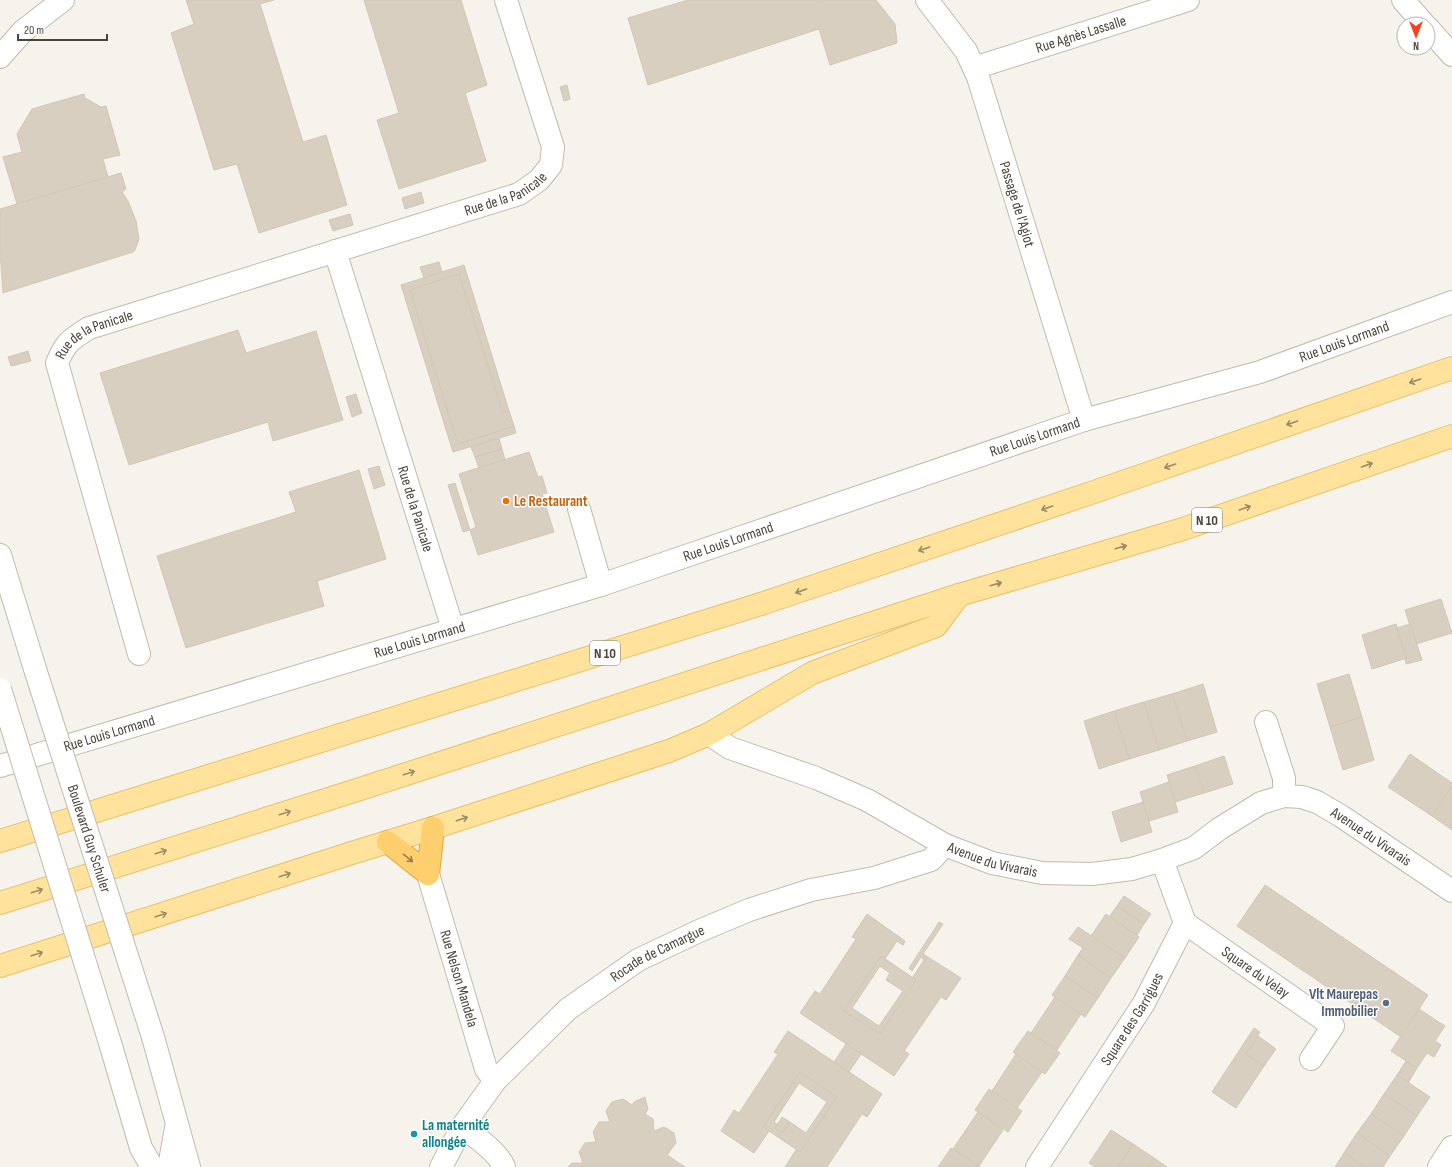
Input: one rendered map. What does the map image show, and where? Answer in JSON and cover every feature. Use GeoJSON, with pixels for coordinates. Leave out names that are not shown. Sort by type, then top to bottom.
{"type":"FeatureCollection","features":[{"type":"Feature","properties":{"kind":"highway"},"geometry":{"type":"LineString","coordinates":[[428,874],[433,828]]}},
{"type":"Feature","properties":{"kind":"highway"},"geometry":{"type":"LineString","coordinates":[[388,842],[428,874]]}},
{"type":"Feature","properties":{"kind":"main road","name":"N 10"},"geometry":{"type":"LineString","coordinates":[[0,841],[764,603],[1092,493],[1452,368]]}},
{"type":"Feature","properties":{"kind":"main road","name":"N 10"},"geometry":{"type":"LineString","coordinates":[[0,903],[365,788],[959,595],[1183,529],[1452,436]]}},
{"type":"Feature","properties":{"kind":"main road"},"geometry":{"type":"LineString","coordinates":[[0,966],[669,751],[709,734],[812,673],[936,626],[959,595]]}},
{"type":"Feature","properties":{"kind":"street"},"geometry":{"type":"LineString","coordinates":[[0,57],[22,31],[63,0]]}},
{"type":"Feature","properties":{"kind":"street","name":"Rue de la Panicale"},"geometry":{"type":"LineString","coordinates":[[139,654],[58,363],[62,352],[70,340],[89,328],[519,194],[539,180],[551,165],[553,147],[506,0]]}},
{"type":"Feature","properties":{"kind":"street","name":"Passage de l'Agiot"},"geometry":{"type":"LineString","coordinates":[[926,0],[966,51],[978,76],[1084,420]]}},
{"type":"Feature","properties":{"kind":"street","name":"Rue Agnès Lassalle"},"geometry":{"type":"LineString","coordinates":[[974,68],[1188,0]]}},
{"type":"Feature","properties":{"kind":"street"},"geometry":{"type":"LineString","coordinates":[[1403,0],[1417,16]]}},
{"type":"Feature","properties":{"kind":"street"},"geometry":{"type":"LineString","coordinates":[[1436,37],[1452,55]]}},
{"type":"Feature","properties":{"kind":"street","name":"Rue de la Panicale"},"geometry":{"type":"LineString","coordinates":[[335,251],[453,629]]}},
{"type":"Feature","properties":{"kind":"street","name":"Rue Louis Lormand"},"geometry":{"type":"LineString","coordinates":[[0,766],[601,584],[1084,420],[1260,372],[1452,302]]}},
{"type":"Feature","properties":{"kind":"street"},"geometry":{"type":"LineString","coordinates":[[579,509],[601,584]]}},
{"type":"Feature","properties":{"kind":"street","name":"Boulevard Guy Schuler"},"geometry":{"type":"LineString","coordinates":[[0,555],[153,1037],[189,1167]]}},
{"type":"Feature","properties":{"kind":"street"},"geometry":{"type":"LineString","coordinates":[[0,690],[111,1046],[141,1148],[152,1167]]}},
{"type":"Feature","properties":{"kind":"street"},"geometry":{"type":"LineString","coordinates":[[1266,722],[1284,778],[1284,796]]}},
{"type":"Feature","properties":{"kind":"street","name":"Avenue du Vivarais"},"geometry":{"type":"LineString","coordinates":[[709,734],[730,748],[816,778],[867,800],[945,845],[992,863],[1042,873],[1092,874],[1132,869],[1194,848],[1219,829],[1261,803],[1284,796],[1302,797],[1317,802],[1341,816],[1452,891]]}},
{"type":"Feature","properties":{"kind":"street","name":"Rocade de Camargue"},"geometry":{"type":"LineString","coordinates":[[441,1167],[462,1127],[496,1081],[568,1009],[638,960],[698,931],[749,910],[811,890],[874,878],[931,860],[945,845]]}},
{"type":"Feature","properties":{"kind":"street"},"geometry":{"type":"LineString","coordinates":[[1162,860],[1184,923]]}},
{"type":"Feature","properties":{"kind":"street","name":"Rue Nelson Mandela"},"geometry":{"type":"LineString","coordinates":[[428,874],[486,1069],[496,1081]]}},
{"type":"Feature","properties":{"kind":"street","name":"Square du Velay"},"geometry":{"type":"LineString","coordinates":[[1184,923],[1333,1026],[1311,1059]]}},
{"type":"Feature","properties":{"kind":"street","name":"Square des Garrigues"},"geometry":{"type":"LineString","coordinates":[[1037,1167],[1144,1003],[1184,923]]}},
{"type":"Feature","properties":{"kind":"street","name":"Boulevard Guy Schuler"},"geometry":{"type":"LineString","coordinates":[[169,1167],[177,1123]]}},
{"type":"Feature","properties":{"kind":"street"},"geometry":{"type":"LineString","coordinates":[[462,1127],[475,1136],[501,1161],[504,1167]]}},
{"type":"Feature","properties":{"kind":"street"},"geometry":{"type":"LineString","coordinates":[[1438,1167],[1452,1147]]}},
{"type":"Feature","properties":{"kind":"building"},"geometry":{"type":"Polygon","coordinates":[[[186,0],[274,0],[260,4],[303,142],[326,135],[347,205],[259,233],[237,164],[214,170],[171,33],[194,24],[186,0]]]}},
{"type":"Feature","properties":{"kind":"building"},"geometry":{"type":"Polygon","coordinates":[[[364,0],[461,0],[487,85],[465,93],[486,161],[399,189],[377,120],[399,113],[364,0]]]}},
{"type":"Feature","properties":{"kind":"building"},"geometry":{"type":"Polygon","coordinates":[[[688,0],[876,0],[895,24],[897,43],[830,65],[819,29],[648,85],[628,18],[688,0]]]}},
{"type":"Feature","properties":{"kind":"building"},"geometry":{"type":"Polygon","coordinates":[[[567,85],[570,99],[564,101],[560,87],[567,85]]]}},
{"type":"Feature","properties":{"kind":"building"},"geometry":{"type":"Polygon","coordinates":[[[84,94],[85,98],[101,107],[106,106],[120,155],[103,159],[108,177],[17,204],[3,157],[22,152],[17,134],[32,109],[84,94]]]}},
{"type":"Feature","properties":{"kind":"building"},"geometry":{"type":"Polygon","coordinates":[[[121,173],[126,189],[122,192],[128,201],[136,221],[139,239],[135,250],[133,252],[3,293],[0,251],[0,209],[121,173]]]}},
{"type":"Feature","properties":{"kind":"building"},"geometry":{"type":"Polygon","coordinates":[[[421,192],[424,203],[405,209],[402,198],[421,192]]]}},
{"type":"Feature","properties":{"kind":"building"},"geometry":{"type":"Polygon","coordinates":[[[350,214],[353,225],[333,231],[329,220],[350,214]]]}},
{"type":"Feature","properties":{"kind":"building"},"geometry":{"type":"Polygon","coordinates":[[[439,262],[442,272],[424,278],[420,267],[439,262]]]}},
{"type":"Feature","properties":{"kind":"building"},"geometry":{"type":"Polygon","coordinates":[[[464,265],[509,411],[503,413],[459,274],[410,290],[458,444],[514,426],[516,433],[453,452],[401,285],[464,265]]]}},
{"type":"Feature","properties":{"kind":"building"},"geometry":{"type":"Polygon","coordinates":[[[459,274],[503,413],[509,411],[514,426],[458,444],[410,290],[459,274]]]}},
{"type":"Feature","properties":{"kind":"building"},"geometry":{"type":"Polygon","coordinates":[[[238,330],[246,353],[316,331],[343,420],[273,441],[268,422],[129,465],[100,373],[238,330]]]}},
{"type":"Feature","properties":{"kind":"building"},"geometry":{"type":"Polygon","coordinates":[[[28,351],[31,361],[11,366],[8,357],[28,351]]]}},
{"type":"Feature","properties":{"kind":"building"},"geometry":{"type":"Polygon","coordinates":[[[356,394],[362,413],[352,417],[346,397],[356,394]]]}},
{"type":"Feature","properties":{"kind":"building"},"geometry":{"type":"Polygon","coordinates":[[[499,438],[502,449],[475,457],[471,447],[499,438]]]}},
{"type":"Feature","properties":{"kind":"building"},"geometry":{"type":"Polygon","coordinates":[[[502,449],[505,460],[479,468],[475,457],[502,449]]]}},
{"type":"Feature","properties":{"kind":"building"},"geometry":{"type":"Polygon","coordinates":[[[529,452],[538,477],[542,476],[547,493],[542,494],[554,532],[478,555],[470,530],[476,527],[459,474],[529,452]]]}},
{"type":"Feature","properties":{"kind":"building"},"geometry":{"type":"Polygon","coordinates":[[[379,466],[385,485],[374,489],[368,469],[379,466]]]}},
{"type":"Feature","properties":{"kind":"building"},"geometry":{"type":"Polygon","coordinates":[[[359,470],[386,559],[317,581],[324,606],[186,648],[157,556],[296,512],[289,492],[359,470]]]}},
{"type":"Feature","properties":{"kind":"building"},"geometry":{"type":"Polygon","coordinates":[[[455,483],[470,530],[463,532],[448,485],[455,483]]]}},
{"type":"Feature","properties":{"kind":"building"},"geometry":{"type":"Polygon","coordinates":[[[1441,599],[1452,633],[1416,644],[1405,610],[1441,599]]]}},
{"type":"Feature","properties":{"kind":"building"},"geometry":{"type":"Polygon","coordinates":[[[1396,624],[1407,658],[1372,669],[1362,635],[1396,624]]]}},
{"type":"Feature","properties":{"kind":"building"},"geometry":{"type":"Polygon","coordinates":[[[1410,624],[1422,660],[1406,664],[1405,659],[1407,658],[1397,628],[1410,624]]]}},
{"type":"Feature","properties":{"kind":"building"},"geometry":{"type":"Polygon","coordinates":[[[1349,674],[1362,717],[1330,727],[1317,684],[1349,674]]]}},
{"type":"Feature","properties":{"kind":"building"},"geometry":{"type":"Polygon","coordinates":[[[1203,684],[1217,732],[1187,741],[1172,694],[1203,684]]]}},
{"type":"Feature","properties":{"kind":"building"},"geometry":{"type":"Polygon","coordinates":[[[1172,694],[1187,741],[1159,750],[1144,702],[1172,694]]]}},
{"type":"Feature","properties":{"kind":"building"},"geometry":{"type":"Polygon","coordinates":[[[1144,702],[1159,750],[1129,759],[1114,711],[1144,702]]]}},
{"type":"Feature","properties":{"kind":"building"},"geometry":{"type":"Polygon","coordinates":[[[1114,711],[1129,759],[1099,769],[1084,721],[1114,711]]]}},
{"type":"Feature","properties":{"kind":"building"},"geometry":{"type":"Polygon","coordinates":[[[1362,717],[1374,760],[1343,770],[1330,727],[1362,717]]]}},
{"type":"Feature","properties":{"kind":"building"},"geometry":{"type":"Polygon","coordinates":[[[1410,754],[1452,783],[1452,786],[1432,816],[1388,787],[1410,754]]]}},
{"type":"Feature","properties":{"kind":"building"},"geometry":{"type":"Polygon","coordinates":[[[1224,756],[1233,784],[1204,793],[1195,766],[1224,756]]]}},
{"type":"Feature","properties":{"kind":"building"},"geometry":{"type":"Polygon","coordinates":[[[1195,766],[1204,793],[1175,802],[1167,775],[1195,766]]]}},
{"type":"Feature","properties":{"kind":"building"},"geometry":{"type":"Polygon","coordinates":[[[1169,782],[1178,812],[1149,821],[1140,792],[1169,782]]]}},
{"type":"Feature","properties":{"kind":"building"},"geometry":{"type":"Polygon","coordinates":[[[1452,786],[1452,830],[1432,816],[1452,786]]]}},
{"type":"Feature","properties":{"kind":"building"},"geometry":{"type":"Polygon","coordinates":[[[1143,802],[1152,832],[1121,842],[1112,812],[1143,802]]]}},
{"type":"Feature","properties":{"kind":"building"},"geometry":{"type":"Polygon","coordinates":[[[1265,885],[1428,995],[1401,1037],[1237,926],[1265,885]]]}},
{"type":"Feature","properties":{"kind":"building"},"geometry":{"type":"Polygon","coordinates":[[[1124,896],[1151,914],[1144,924],[1117,906],[1124,896]]]}},
{"type":"Feature","properties":{"kind":"building"},"geometry":{"type":"Polygon","coordinates":[[[1117,906],[1144,924],[1137,935],[1109,917],[1117,906]]]}},
{"type":"Feature","properties":{"kind":"building"},"geometry":{"type":"Polygon","coordinates":[[[867,914],[905,941],[903,945],[897,941],[885,959],[881,956],[844,1011],[880,1034],[916,980],[913,977],[924,960],[921,957],[912,971],[909,968],[939,922],[943,924],[923,954],[961,978],[946,1000],[941,997],[904,1051],[909,1054],[894,1076],[800,1013],[815,991],[820,994],[856,939],[852,937],[867,914]]]}},
{"type":"Feature","properties":{"kind":"building"},"geometry":{"type":"Polygon","coordinates":[[[1106,914],[1139,937],[1125,958],[1091,936],[1106,914]]]}},
{"type":"Feature","properties":{"kind":"building"},"geometry":{"type":"Polygon","coordinates":[[[1078,927],[1125,958],[1111,978],[1078,955],[1083,948],[1069,939],[1078,927]]]}},
{"type":"Feature","properties":{"kind":"building"},"geometry":{"type":"Polygon","coordinates":[[[1078,955],[1111,978],[1098,998],[1065,976],[1078,955]]]}},
{"type":"Feature","properties":{"kind":"building"},"geometry":{"type":"Polygon","coordinates":[[[881,956],[916,980],[880,1034],[844,1011],[881,956]],[[880,966],[852,1008],[879,1026],[903,991],[886,980],[890,973],[880,966]]]}},
{"type":"Feature","properties":{"kind":"building"},"geometry":{"type":"Polygon","coordinates":[[[1065,976],[1098,998],[1085,1017],[1052,995],[1065,976]]]}},
{"type":"Feature","properties":{"kind":"building"},"geometry":{"type":"Polygon","coordinates":[[[1055,997],[1081,1014],[1057,1050],[1031,1033],[1055,997]]]}},
{"type":"Feature","properties":{"kind":"building"},"geometry":{"type":"Polygon","coordinates":[[[1419,1009],[1445,1026],[1435,1041],[1441,1045],[1434,1057],[1427,1053],[1417,1068],[1391,1051],[1419,1009]]]}},
{"type":"Feature","properties":{"kind":"building"},"geometry":{"type":"Polygon","coordinates":[[[1254,1028],[1260,1032],[1246,1054],[1264,1066],[1236,1108],[1212,1092],[1254,1028]]]}},
{"type":"Feature","properties":{"kind":"building"},"geometry":{"type":"Polygon","coordinates":[[[788,1031],[882,1094],[867,1117],[862,1114],[827,1167],[785,1167],[796,1150],[800,1152],[837,1097],[800,1072],[763,1127],[769,1131],[754,1153],[721,1131],[734,1110],[739,1113],[778,1054],[774,1052],[788,1031]]]}},
{"type":"Feature","properties":{"kind":"building"},"geometry":{"type":"Polygon","coordinates":[[[1028,1031],[1060,1053],[1045,1074],[1013,1052],[1028,1031]]]}},
{"type":"Feature","properties":{"kind":"building"},"geometry":{"type":"Polygon","coordinates":[[[1258,1036],[1276,1049],[1264,1066],[1246,1054],[1258,1036]]]}},
{"type":"Feature","properties":{"kind":"building"},"geometry":{"type":"Polygon","coordinates":[[[846,1044],[861,1054],[849,1072],[834,1062],[846,1044]]]}},
{"type":"Feature","properties":{"kind":"building"},"geometry":{"type":"Polygon","coordinates":[[[1016,1054],[1042,1072],[1017,1108],[992,1091],[1016,1054]]]}},
{"type":"Feature","properties":{"kind":"building"},"geometry":{"type":"Polygon","coordinates":[[[1406,1061],[1417,1068],[1408,1083],[1397,1075],[1406,1061]]]}},
{"type":"Feature","properties":{"kind":"building"},"geometry":{"type":"Polygon","coordinates":[[[800,1072],[837,1097],[800,1152],[763,1127],[800,1072]],[[799,1083],[774,1122],[777,1124],[775,1128],[782,1133],[790,1122],[806,1133],[827,1102],[799,1083]]]}},
{"type":"Feature","properties":{"kind":"building"},"geometry":{"type":"Polygon","coordinates":[[[1397,1075],[1430,1097],[1417,1116],[1384,1094],[1397,1075]]]}},
{"type":"Feature","properties":{"kind":"building"},"geometry":{"type":"Polygon","coordinates":[[[989,1089],[1022,1111],[1008,1132],[975,1110],[989,1089]]]}},
{"type":"Feature","properties":{"kind":"building"},"geometry":{"type":"Polygon","coordinates":[[[1384,1094],[1417,1116],[1404,1136],[1371,1114],[1384,1094]]]}},
{"type":"Feature","properties":{"kind":"building"},"geometry":{"type":"Polygon","coordinates":[[[645,1097],[648,1109],[645,1114],[653,1119],[654,1131],[664,1127],[674,1133],[676,1143],[667,1155],[685,1167],[568,1167],[572,1163],[583,1163],[579,1152],[585,1143],[596,1142],[593,1132],[599,1122],[610,1122],[606,1111],[612,1102],[623,1099],[632,1105],[634,1102],[645,1097]]]}},
{"type":"Feature","properties":{"kind":"building"},"geometry":{"type":"Polygon","coordinates":[[[978,1112],[1003,1130],[979,1166],[953,1149],[978,1112]]]}},
{"type":"Feature","properties":{"kind":"building"},"geometry":{"type":"Polygon","coordinates":[[[1371,1114],[1404,1136],[1390,1156],[1357,1133],[1371,1114]]]}},
{"type":"Feature","properties":{"kind":"building"},"geometry":{"type":"Polygon","coordinates":[[[782,1117],[790,1122],[782,1133],[775,1128],[782,1117]]]}},
{"type":"Feature","properties":{"kind":"building"},"geometry":{"type":"Polygon","coordinates":[[[1111,1130],[1133,1144],[1118,1167],[1095,1167],[1089,1163],[1111,1130]]]}},
{"type":"Feature","properties":{"kind":"building"},"geometry":{"type":"Polygon","coordinates":[[[1357,1133],[1390,1156],[1383,1167],[1365,1167],[1344,1153],[1357,1133]]]}},
{"type":"Feature","properties":{"kind":"building"},"geometry":{"type":"Polygon","coordinates":[[[1133,1144],[1154,1158],[1147,1167],[1118,1167],[1133,1144]]]}},
{"type":"Feature","properties":{"kind":"building"},"geometry":{"type":"Polygon","coordinates":[[[951,1148],[953,1149],[980,1167],[938,1167],[951,1148]]]}},
{"type":"Feature","properties":{"kind":"building"},"geometry":{"type":"Polygon","coordinates":[[[1344,1153],[1365,1167],[1335,1167],[1344,1153]]]}},
{"type":"Feature","properties":{"kind":"building"},"geometry":{"type":"Polygon","coordinates":[[[1154,1158],[1167,1167],[1147,1167],[1154,1158]]]}},
{"type":"Feature","properties":{"kind":"place","name":"Le Restaurant"},"geometry":{"type":"Point","coordinates":[506,501]}},
{"type":"Feature","properties":{"kind":"place","name":"Vlt Maurepas Immobilier"},"geometry":{"type":"Point","coordinates":[1386,1003]}},
{"type":"Feature","properties":{"kind":"place","name":"La maternité allongée"},"geometry":{"type":"Point","coordinates":[414,1134]}}]}
